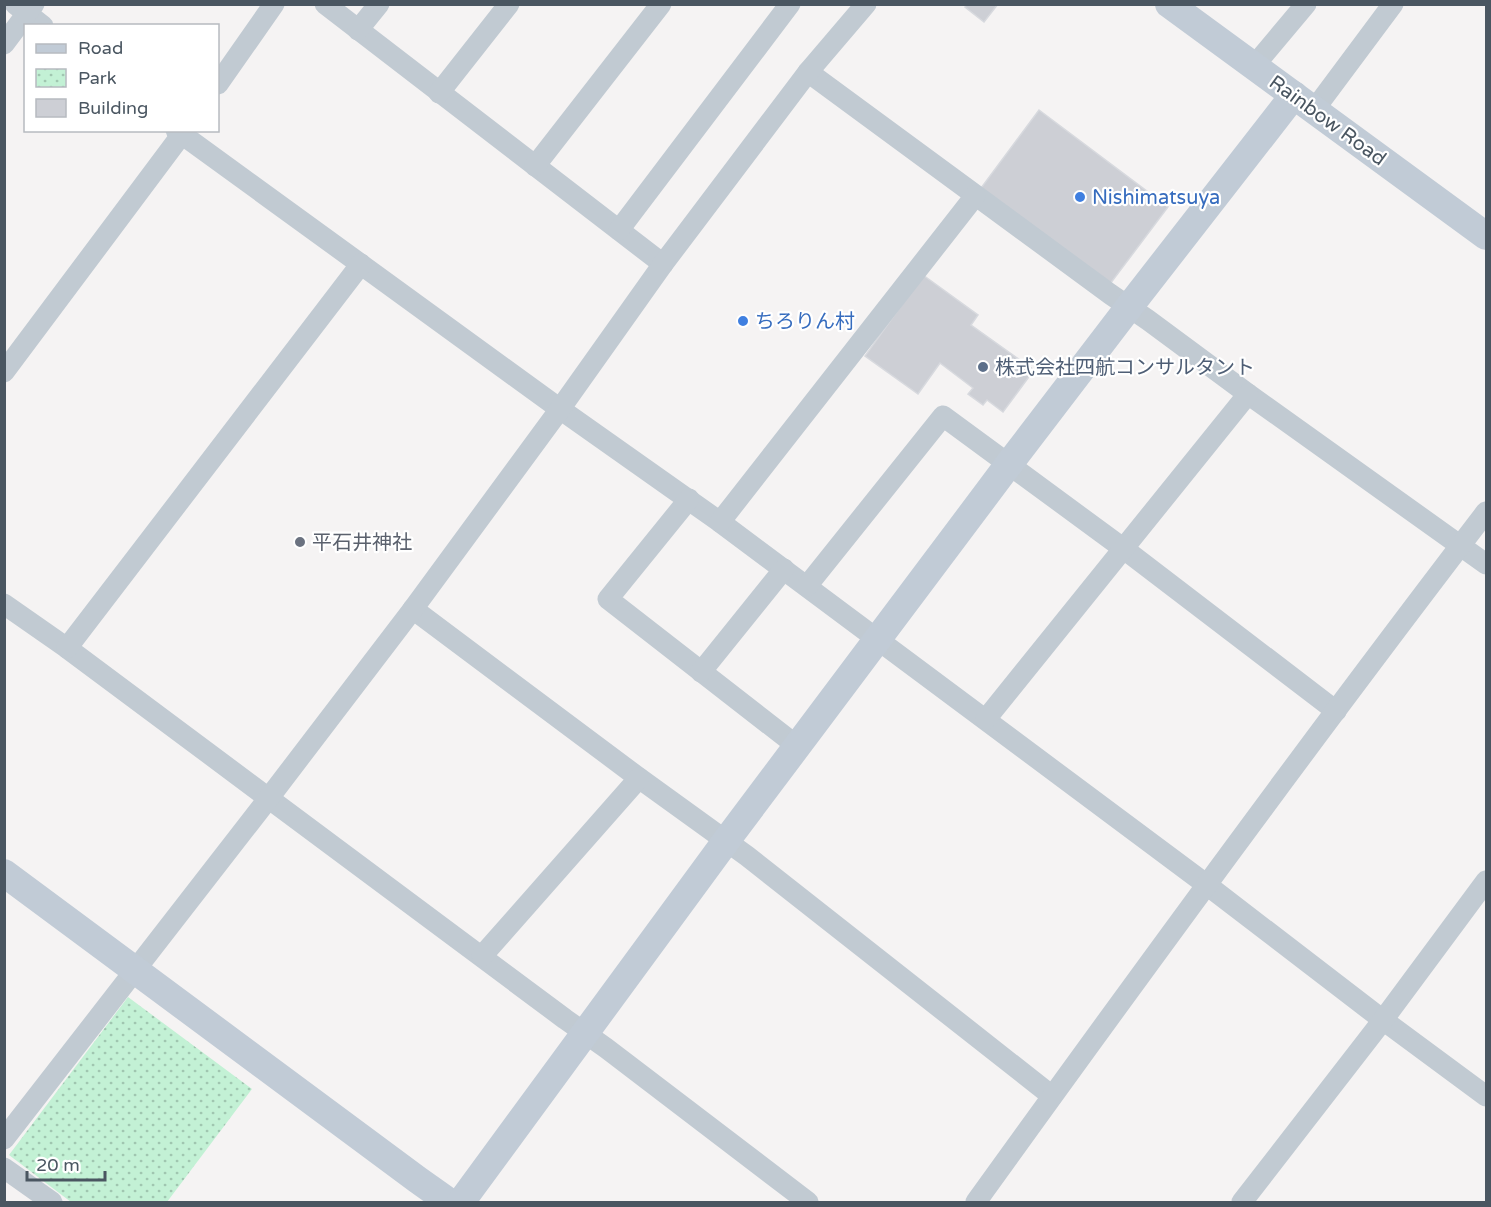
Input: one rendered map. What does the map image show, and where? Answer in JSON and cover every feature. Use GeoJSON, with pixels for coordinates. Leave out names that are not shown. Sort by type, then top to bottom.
{"type":"FeatureCollection","features":[{"type":"Feature","properties":{"kind":"street"},"geometry":{"type":"LineString","coordinates":[[219,83],[274,4]]}},
{"type":"Feature","properties":{"kind":"street"},"geometry":{"type":"LineString","coordinates":[[325,4],[663,264]]}},
{"type":"Feature","properties":{"kind":"street"},"geometry":{"type":"LineString","coordinates":[[358,30],[379,4]]}},
{"type":"Feature","properties":{"kind":"street"},"geometry":{"type":"LineString","coordinates":[[439,93],[509,4]]}},
{"type":"Feature","properties":{"kind":"street"},"geometry":{"type":"LineString","coordinates":[[535,166],[661,4]]}},
{"type":"Feature","properties":{"kind":"street"},"geometry":{"type":"LineString","coordinates":[[619,230],[790,4]]}},
{"type":"Feature","properties":{"kind":"street"},"geometry":{"type":"LineString","coordinates":[[4,1139],[413,609],[663,264],[808,72],[866,4]]}},
{"type":"Feature","properties":{"kind":"street","name":"Rainbow Road"},"geometry":{"type":"LineString","coordinates":[[1169,4],[1486,236]]}},
{"type":"Feature","properties":{"kind":"street"},"geometry":{"type":"LineString","coordinates":[[1254,66],[1306,4]]}},
{"type":"Feature","properties":{"kind":"street"},"geometry":{"type":"LineString","coordinates":[[461,1203],[726,841],[1129,307],[1304,103],[1393,4]]}},
{"type":"Feature","properties":{"kind":"street"},"geometry":{"type":"LineString","coordinates":[[4,44],[30,12]]}},
{"type":"Feature","properties":{"kind":"street"},"geometry":{"type":"LineString","coordinates":[[808,72],[975,196],[1486,564]]}},
{"type":"Feature","properties":{"kind":"street"},"geometry":{"type":"LineString","coordinates":[[4,372],[181,132],[560,409],[784,569],[1486,1096]]}},
{"type":"Feature","properties":{"kind":"street"},"geometry":{"type":"LineString","coordinates":[[720,522],[975,196]]}},
{"type":"Feature","properties":{"kind":"street"},"geometry":{"type":"LineString","coordinates":[[67,648],[361,264]]}},
{"type":"Feature","properties":{"kind":"street"},"geometry":{"type":"LineString","coordinates":[[986,719],[1248,394]]}},
{"type":"Feature","properties":{"kind":"street"},"geometry":{"type":"LineString","coordinates":[[807,586],[943,416],[1124,549],[1336,711]]}},
{"type":"Feature","properties":{"kind":"street"},"geometry":{"type":"LineString","coordinates":[[689,499],[608,599],[797,746]]}},
{"type":"Feature","properties":{"kind":"street"},"geometry":{"type":"LineString","coordinates":[[976,1203],[1207,885],[1486,512]]}},
{"type":"Feature","properties":{"kind":"street"},"geometry":{"type":"LineString","coordinates":[[701,672],[784,569]]}},
{"type":"Feature","properties":{"kind":"street"},"geometry":{"type":"LineString","coordinates":[[4,604],[67,648],[586,1033],[808,1203]]}},
{"type":"Feature","properties":{"kind":"street"},"geometry":{"type":"LineString","coordinates":[[413,609],[747,856],[1052,1096]]}},
{"type":"Feature","properties":{"kind":"street"},"geometry":{"type":"LineString","coordinates":[[482,956],[639,778]]}},
{"type":"Feature","properties":{"kind":"street"},"geometry":{"type":"LineString","coordinates":[[4,873],[449,1203]]}},
{"type":"Feature","properties":{"kind":"street"},"geometry":{"type":"LineString","coordinates":[[1242,1203],[1383,1020],[1486,881]]}},
{"type":"Feature","properties":{"kind":"street"},"geometry":{"type":"LineString","coordinates":[[4,1168],[52,1203]]}},
{"type":"Feature","properties":{"kind":"green space"},"geometry":{"type":"Polygon","coordinates":[[[128,997],[252,1089],[167,1202],[71,1202],[9,1155],[128,997]]]}},
{"type":"Feature","properties":{"kind":"building"},"geometry":{"type":"Polygon","coordinates":[[[967,4],[998,4],[984,22],[965,7],[967,4]]]}},
{"type":"Feature","properties":{"kind":"building"},"geometry":{"type":"Polygon","coordinates":[[[1039,110],[1168,207],[1110,284],[981,188],[1039,110]]]}},
{"type":"Feature","properties":{"kind":"building"},"geometry":{"type":"Polygon","coordinates":[[[923,275],[978,315],[971,325],[1034,370],[1003,412],[987,400],[983,405],[968,394],[973,388],[940,363],[918,394],[865,356],[923,275]]]}},
{"type":"Feature","properties":{"kind":"place","name":"Nishimatsuya"},"geometry":{"type":"Point","coordinates":[1080,197]}},
{"type":"Feature","properties":{"kind":"place","name":"ちろりん村"},"geometry":{"type":"Point","coordinates":[743,321]}},
{"type":"Feature","properties":{"kind":"place","name":"株式会社四航コンサルタント"},"geometry":{"type":"Point","coordinates":[983,367]}},
{"type":"Feature","properties":{"kind":"place","name":"平石井神社"},"geometry":{"type":"Point","coordinates":[300,542]}}]}
